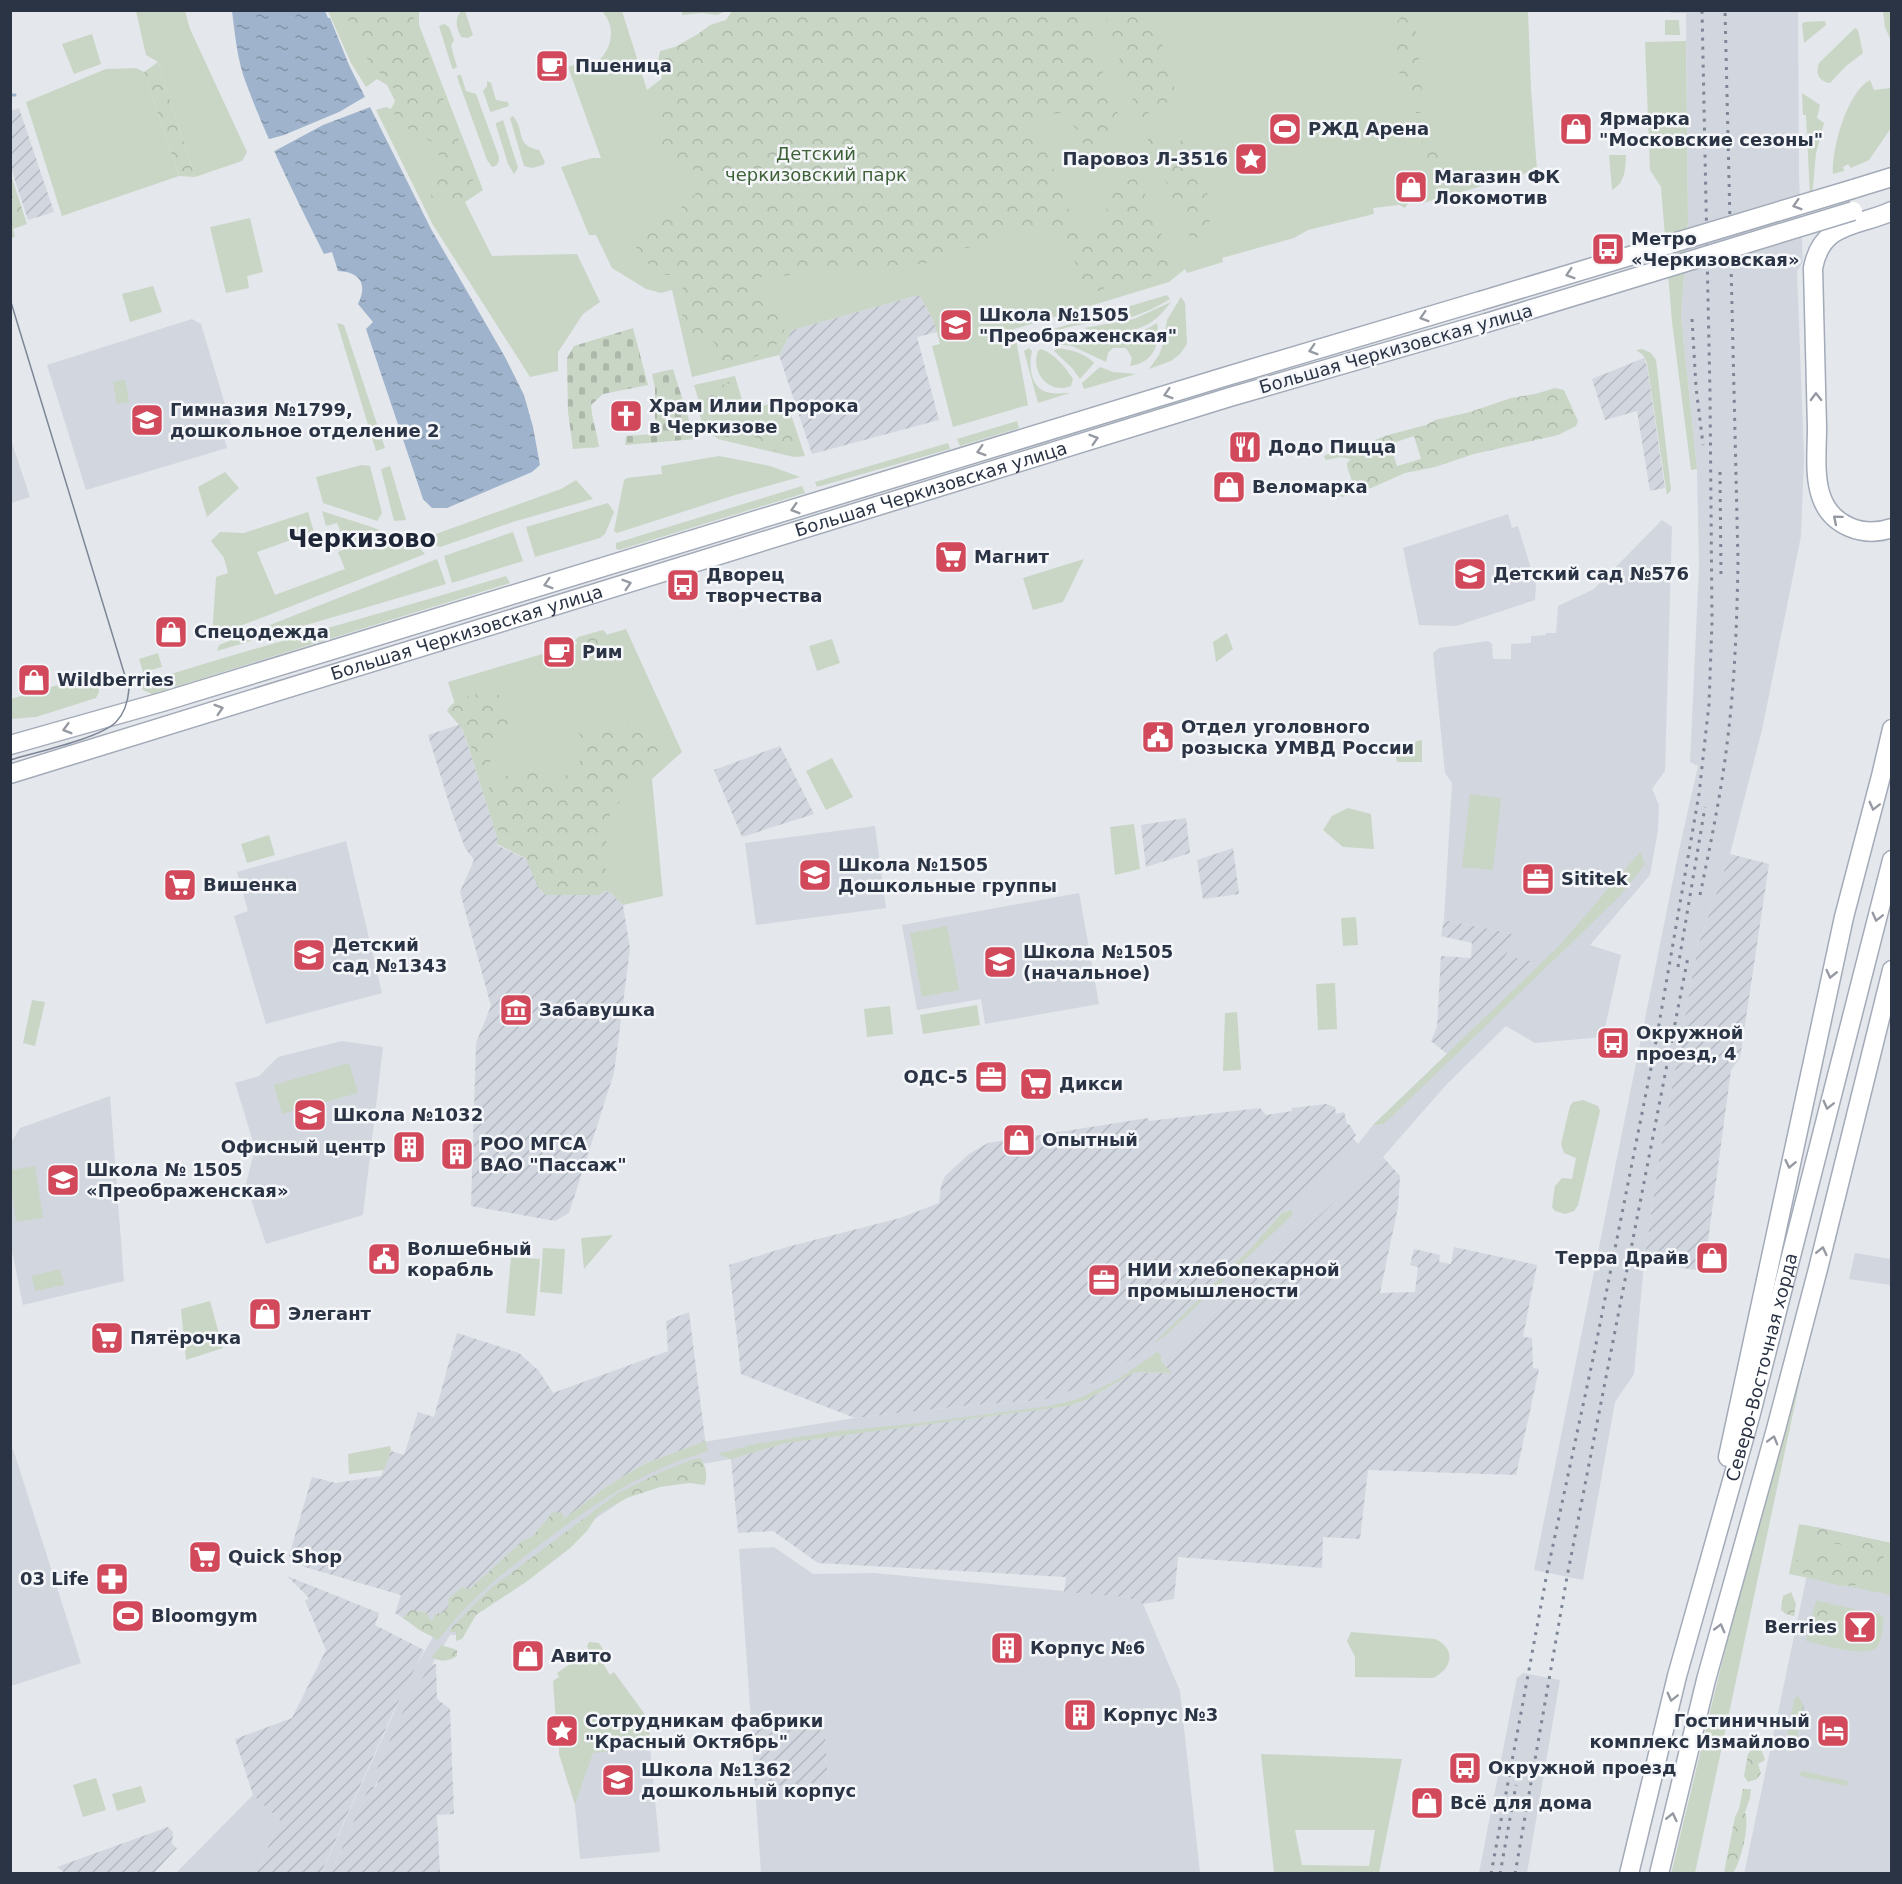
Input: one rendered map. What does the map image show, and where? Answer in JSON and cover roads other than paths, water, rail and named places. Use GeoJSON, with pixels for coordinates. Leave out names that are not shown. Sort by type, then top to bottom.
{"type":"FeatureCollection","features":[{"type":"Feature","properties":{"kind":"main road","name":"Большая Черкизовская улица"},"geometry":{"type":"LineString","coordinates":[[10,745],[153,705],[1224,377],[1892,177]]}},
{"type":"Feature","properties":{"kind":"main road"},"geometry":{"type":"LineString","coordinates":[[1892,199],[1849,218],[1824,241],[1817,253],[1813,268],[1818,488],[1825,506],[1837,520],[1853,529],[1862,532],[1881,532],[1892,528]]}},
{"type":"Feature","properties":{"kind":"main road"},"geometry":{"type":"LineString","coordinates":[[1849,218],[1892,211]]}},
{"type":"Feature","properties":{"kind":"main road","name":"Большая Черкизовская улица"},"geometry":{"type":"LineString","coordinates":[[10,774],[1230,397],[1849,218]]}},
{"type":"Feature","properties":{"kind":"main road"},"geometry":{"type":"LineString","coordinates":[[1704,1580],[1743,1382],[1844,917],[1892,729]]}},
{"type":"Feature","properties":{"kind":"main road","name":"Северо-Восточная хорда"},"geometry":{"type":"LineString","coordinates":[[1629,1874],[1677,1676],[1750,1417],[1892,860]]}},
{"type":"Feature","properties":{"kind":"main road","name":"Северо-Восточная хорда"},"geometry":{"type":"LineString","coordinates":[[1659,1874],[1706,1680],[1776,1429],[1892,970]]}},
{"type":"Feature","properties":{"kind":"water"},"geometry":{"type":"Polygon","coordinates":[[[232,11],[325,11],[330,18],[349,65],[431,229],[505,357],[524,395],[540,465],[532,472],[447,508],[432,508],[423,499],[366,329],[373,322],[358,304],[362,285],[360,280],[352,274],[338,271],[332,252],[324,254],[283,170],[240,65],[232,11]]]}},
{"type":"Feature","properties":{"kind":"waterway"},"geometry":{"type":"LineString","coordinates":[[10,95],[15,95]]}},
{"type":"Feature","properties":{"kind":"tram line"},"geometry":{"type":"LineString","coordinates":[[10,299],[129,689],[122,715],[108,728],[82,739],[10,760]]}},
{"type":"Feature","properties":{"kind":"railway"},"geometry":{"type":"LineString","coordinates":[[1491,1874],[1547,1573],[1594,1354],[1654,1053],[1699,794],[1709,704],[1712,622],[1702,10]]}},
{"type":"Feature","properties":{"kind":"railway"},"geometry":{"type":"LineString","coordinates":[[1700,895],[1726,756],[1737,604],[1738,560],[1725,10]]}},
{"type":"Feature","properties":{"kind":"railway"},"geometry":{"type":"LineString","coordinates":[[1692,319],[1696,387],[1703,445]]}},
{"type":"Feature","properties":{"kind":"railway"},"geometry":{"type":"LineString","coordinates":[[1720,472],[1721,574]]}},
{"type":"Feature","properties":{"kind":"railway"},"geometry":{"type":"LineString","coordinates":[[1678,967],[1705,807]]}},
{"type":"Feature","properties":{"kind":"railway"},"geometry":{"type":"LineString","coordinates":[[1515,1874],[1567,1577],[1688,957]]}},
{"type":"Feature","properties":{"kind":"railway"},"geometry":{"type":"LineString","coordinates":[[1500,1874],[1516,1785]]}},
{"type":"Feature","properties":{"kind":"place","name":"Пшеница"},"geometry":{"type":"Point","coordinates":[552,66]}},
{"type":"Feature","properties":{"kind":"place","name":"РЖД Арена"},"geometry":{"type":"Point","coordinates":[1285,129]}},
{"type":"Feature","properties":{"kind":"place","name":"Ярмарка \"Московские сезоны\""},"geometry":{"type":"Point","coordinates":[1576,129]}},
{"type":"Feature","properties":{"kind":"place","name":"Паровоз Л-3516"},"geometry":{"type":"Point","coordinates":[1251,159]}},
{"type":"Feature","properties":{"kind":"place","name":"Магазин ФК Локомотив"},"geometry":{"type":"Point","coordinates":[1411,187]}},
{"type":"Feature","properties":{"kind":"place","name":"Метро «Черкизовская»"},"geometry":{"type":"Point","coordinates":[1608,249]}},
{"type":"Feature","properties":{"kind":"place","name":"Школа №1505 \"Преображенская\""},"geometry":{"type":"Point","coordinates":[956,325]}},
{"type":"Feature","properties":{"kind":"place","name":"Храм Илии Пророка в Черкизове"},"geometry":{"type":"Point","coordinates":[626,416]}},
{"type":"Feature","properties":{"kind":"place","name":"Гимназия №1799, дошкольное отделение 2"},"geometry":{"type":"Point","coordinates":[147,420]}},
{"type":"Feature","properties":{"kind":"place","name":"Додо Пицца"},"geometry":{"type":"Point","coordinates":[1245,447]}},
{"type":"Feature","properties":{"kind":"place","name":"Веломарка"},"geometry":{"type":"Point","coordinates":[1229,487]}},
{"type":"Feature","properties":{"kind":"place","name":"Магнит"},"geometry":{"type":"Point","coordinates":[951,557]}},
{"type":"Feature","properties":{"kind":"place","name":"Детский сад №576"},"geometry":{"type":"Point","coordinates":[1470,574]}},
{"type":"Feature","properties":{"kind":"place","name":"Дворец творчества"},"geometry":{"type":"Point","coordinates":[683,585]}},
{"type":"Feature","properties":{"kind":"place","name":"Спецодежда"},"geometry":{"type":"Point","coordinates":[171,632]}},
{"type":"Feature","properties":{"kind":"place","name":"Рим"},"geometry":{"type":"Point","coordinates":[559,652]}},
{"type":"Feature","properties":{"kind":"place","name":"Wildberries"},"geometry":{"type":"Point","coordinates":[34,680]}},
{"type":"Feature","properties":{"kind":"place","name":"Отдел уголовного розыска УМВД России"},"geometry":{"type":"Point","coordinates":[1158,737]}},
{"type":"Feature","properties":{"kind":"place","name":"Школа №1505 Дошкольные группы"},"geometry":{"type":"Point","coordinates":[815,875]}},
{"type":"Feature","properties":{"kind":"place","name":"Sititek"},"geometry":{"type":"Point","coordinates":[1538,879]}},
{"type":"Feature","properties":{"kind":"place","name":"Вишенка"},"geometry":{"type":"Point","coordinates":[180,885]}},
{"type":"Feature","properties":{"kind":"place","name":"Детский сад №1343"},"geometry":{"type":"Point","coordinates":[309,955]}},
{"type":"Feature","properties":{"kind":"place","name":"Школа №1505 (начальное)"},"geometry":{"type":"Point","coordinates":[1000,962]}},
{"type":"Feature","properties":{"kind":"place","name":"Забавушка"},"geometry":{"type":"Point","coordinates":[516,1010]}},
{"type":"Feature","properties":{"kind":"place","name":"Окружной проезд, 4"},"geometry":{"type":"Point","coordinates":[1613,1043]}},
{"type":"Feature","properties":{"kind":"place","name":"ОДС-5"},"geometry":{"type":"Point","coordinates":[991,1077]}},
{"type":"Feature","properties":{"kind":"place","name":"Дикси"},"geometry":{"type":"Point","coordinates":[1036,1084]}},
{"type":"Feature","properties":{"kind":"place","name":"Школа №1032"},"geometry":{"type":"Point","coordinates":[310,1115]}},
{"type":"Feature","properties":{"kind":"place","name":"Опытный"},"geometry":{"type":"Point","coordinates":[1019,1140]}},
{"type":"Feature","properties":{"kind":"place","name":"Офисный центр"},"geometry":{"type":"Point","coordinates":[409,1147]}},
{"type":"Feature","properties":{"kind":"place","name":"РОО МГСА ВАО \"Пассаж\""},"geometry":{"type":"Point","coordinates":[457,1154]}},
{"type":"Feature","properties":{"kind":"place","name":"Школа № 1505 «Преображенская»"},"geometry":{"type":"Point","coordinates":[63,1180]}},
{"type":"Feature","properties":{"kind":"place","name":"Терра Драйв"},"geometry":{"type":"Point","coordinates":[1712,1258]}},
{"type":"Feature","properties":{"kind":"place","name":"Волшебный корабль"},"geometry":{"type":"Point","coordinates":[384,1259]}},
{"type":"Feature","properties":{"kind":"place","name":"НИИ хлебопекарной промышлености"},"geometry":{"type":"Point","coordinates":[1104,1280]}},
{"type":"Feature","properties":{"kind":"place","name":"Элегант"},"geometry":{"type":"Point","coordinates":[265,1314]}},
{"type":"Feature","properties":{"kind":"place","name":"Пятёрочка"},"geometry":{"type":"Point","coordinates":[107,1338]}},
{"type":"Feature","properties":{"kind":"place","name":"Quick Shop"},"geometry":{"type":"Point","coordinates":[205,1557]}},
{"type":"Feature","properties":{"kind":"place","name":"03 Life"},"geometry":{"type":"Point","coordinates":[112,1579]}},
{"type":"Feature","properties":{"kind":"place","name":"Bloomgym"},"geometry":{"type":"Point","coordinates":[128,1616]}},
{"type":"Feature","properties":{"kind":"place","name":"Berries"},"geometry":{"type":"Point","coordinates":[1860,1627]}},
{"type":"Feature","properties":{"kind":"place","name":"Корпус №6"},"geometry":{"type":"Point","coordinates":[1007,1648]}},
{"type":"Feature","properties":{"kind":"place","name":"Авито"},"geometry":{"type":"Point","coordinates":[528,1656]}},
{"type":"Feature","properties":{"kind":"place","name":"Корпус №3"},"geometry":{"type":"Point","coordinates":[1080,1715]}},
{"type":"Feature","properties":{"kind":"place","name":"Сотрудникам фабрики \"Красный Октябрь\""},"geometry":{"type":"Point","coordinates":[562,1731]}},
{"type":"Feature","properties":{"kind":"place","name":"Гостиничный комплекс Измайлово"},"geometry":{"type":"Point","coordinates":[1833,1731]}},
{"type":"Feature","properties":{"kind":"place","name":"Окружной проезд"},"geometry":{"type":"Point","coordinates":[1465,1768]}},
{"type":"Feature","properties":{"kind":"place","name":"Школа №1362 дошкольный корпус"},"geometry":{"type":"Point","coordinates":[618,1780]}},
{"type":"Feature","properties":{"kind":"place","name":"Всё для дома"},"geometry":{"type":"Point","coordinates":[1427,1803]}},
{"type":"Feature","properties":{"kind":"district","name":"Черкизово"},"geometry":{"type":"Point","coordinates":[362,539]}},
{"type":"Feature","properties":{"kind":"park label","name":"Детский черкизовский парк"},"geometry":{"type":"Point","coordinates":[816,164]}}]}
